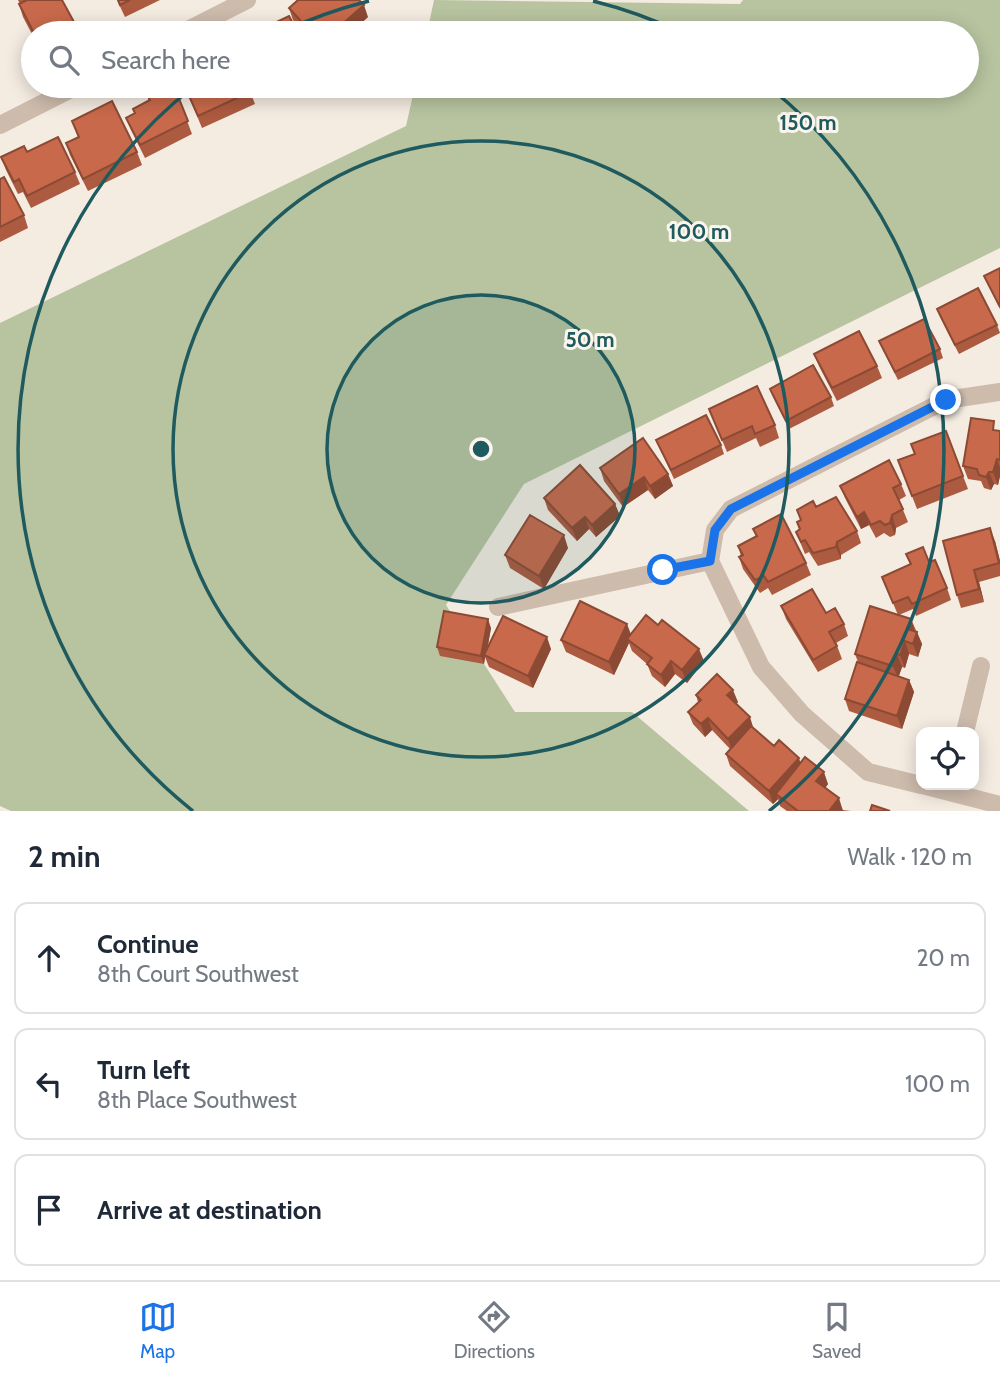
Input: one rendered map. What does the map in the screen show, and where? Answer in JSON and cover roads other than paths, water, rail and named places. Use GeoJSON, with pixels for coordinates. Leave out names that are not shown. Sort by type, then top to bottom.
{"type":"FeatureCollection","features":[{"type":"Feature","properties":{"kind":"street"},"geometry":{"type":"LineString","coordinates":[[206,21],[247,0]]}},
{"type":"Feature","properties":{"kind":"street"},"geometry":{"type":"LineString","coordinates":[[2,119],[50,98]]}},
{"type":"Feature","properties":{"kind":"street"},"geometry":{"type":"LineString","coordinates":[[916,784],[868,772],[802,714],[761,667],[710,561],[715,530],[731,509],[946,400],[1000,392]]}},
{"type":"Feature","properties":{"kind":"street"},"geometry":{"type":"LineString","coordinates":[[498,607],[710,561]]}},
{"type":"Feature","properties":{"kind":"street"},"geometry":{"type":"LineString","coordinates":[[966,727],[981,666]]}},
{"type":"Feature","properties":{"kind":"street"},"geometry":{"type":"LineString","coordinates":[[958,790],[1000,805]]}}]}
